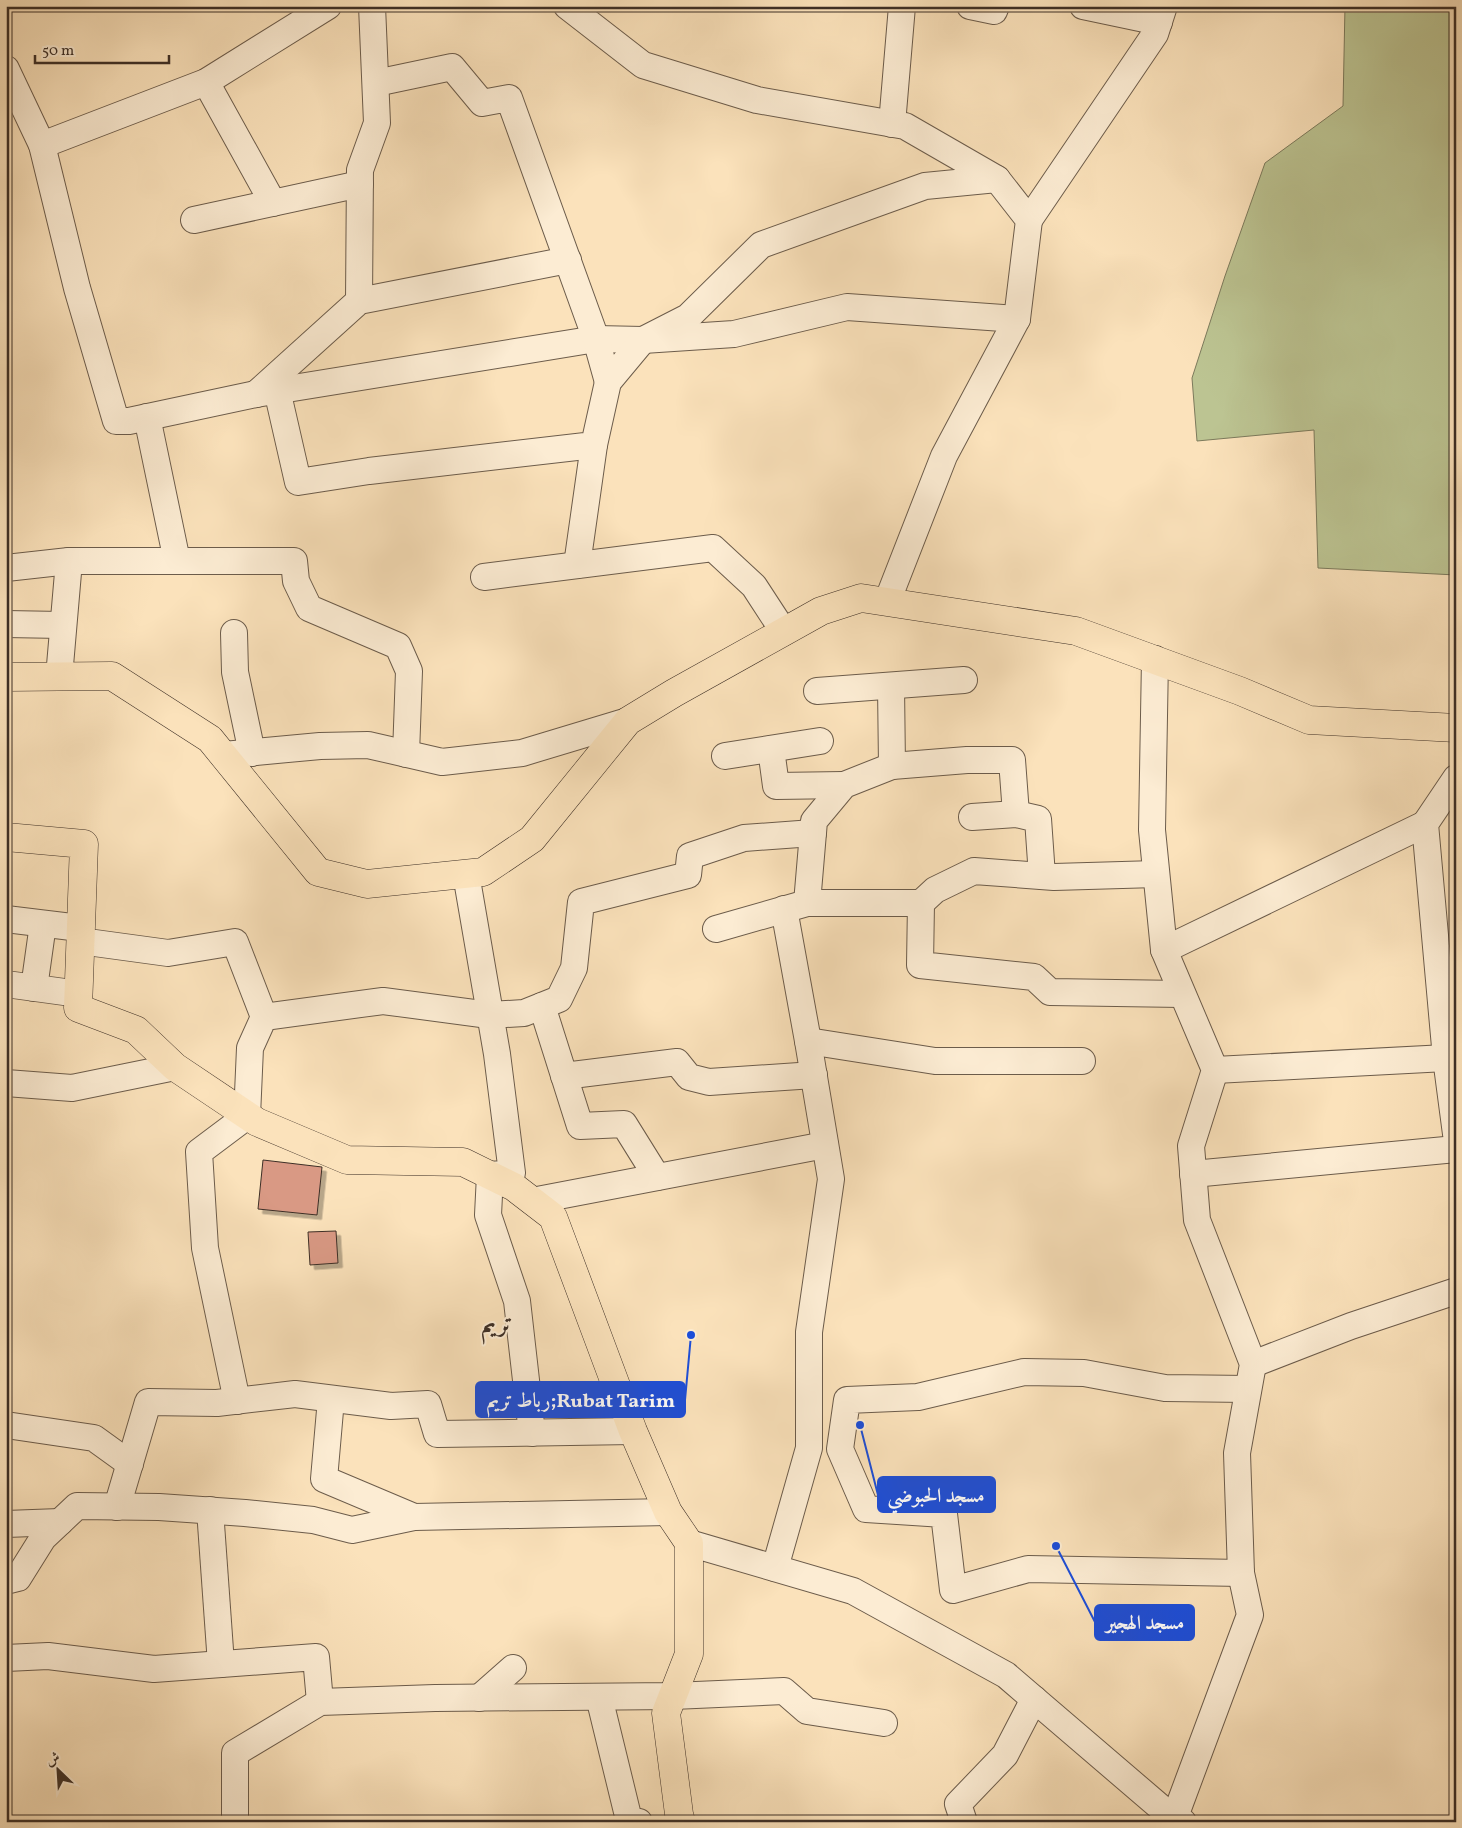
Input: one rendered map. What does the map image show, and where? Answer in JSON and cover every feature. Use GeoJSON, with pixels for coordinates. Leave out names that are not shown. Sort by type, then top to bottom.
{"type":"FeatureCollection","features":[{"type":"Feature","properties":{"kind":"main road"},"geometry":{"type":"LineString","coordinates":[[6,677],[112,676],[210,739],[318,872],[367,884],[483,872],[532,839],[628,721],[821,611],[860,598],[1076,631],[1240,691],[1309,720],[1456,728]]}},
{"type":"Feature","properties":{"kind":"main road"},"geometry":{"type":"LineString","coordinates":[[6,837],[84,844],[78,1008],[136,1030],[175,1067],[257,1122],[347,1160],[463,1162],[514,1187],[553,1217],[633,1431],[668,1512],[689,1543],[689,1654],[666,1713],[681,1822]]}},
{"type":"Feature","properties":{"kind":"street"},"geometry":{"type":"LineString","coordinates":[[42,145],[206,82],[328,6]]}},
{"type":"Feature","properties":{"kind":"street"},"geometry":{"type":"LineString","coordinates":[[359,302],[360,170],[377,123],[372,6]]}},
{"type":"Feature","properties":{"kind":"street"},"geometry":{"type":"LineString","coordinates":[[567,6],[643,65],[757,100],[905,126],[997,179],[1029,220]]}},
{"type":"Feature","properties":{"kind":"street"},"geometry":{"type":"LineString","coordinates":[[892,124],[902,6]]}},
{"type":"Feature","properties":{"kind":"street"},"geometry":{"type":"LineString","coordinates":[[970,6],[994,11],[996,6]]}},
{"type":"Feature","properties":{"kind":"street"},"geometry":{"type":"LineString","coordinates":[[887,602],[944,456],[1017,319],[1029,220],[1155,34],[1161,14],[1083,6]]}},
{"type":"Feature","properties":{"kind":"street"},"geometry":{"type":"LineString","coordinates":[[376,83],[452,67],[482,104],[509,98],[596,339],[608,382]]}},
{"type":"Feature","properties":{"kind":"street"},"geometry":{"type":"LineString","coordinates":[[6,70],[42,145],[77,288],[116,421],[147,417],[267,392],[596,339],[643,340],[734,334],[847,307],[1017,319]]}},
{"type":"Feature","properties":{"kind":"street"},"geometry":{"type":"LineString","coordinates":[[206,82],[273,203]]}},
{"type":"Feature","properties":{"kind":"street"},"geometry":{"type":"LineString","coordinates":[[577,565],[594,446],[608,382],[643,340],[688,317],[761,245],[925,186],[997,179]]}},
{"type":"Feature","properties":{"kind":"street"},"geometry":{"type":"LineString","coordinates":[[194,220],[360,184]]}},
{"type":"Feature","properties":{"kind":"street"},"geometry":{"type":"LineString","coordinates":[[267,392],[359,302],[568,260]]}},
{"type":"Feature","properties":{"kind":"street"},"geometry":{"type":"LineString","coordinates":[[267,392],[298,482],[594,446]]}},
{"type":"Feature","properties":{"kind":"street"},"geometry":{"type":"LineString","coordinates":[[147,417],[177,561]]}},
{"type":"Feature","properties":{"kind":"street"},"geometry":{"type":"LineString","coordinates":[[484,577],[713,548],[754,586],[784,632]]}},
{"type":"Feature","properties":{"kind":"street"},"geometry":{"type":"LineString","coordinates":[[6,568],[69,562],[294,561],[296,581],[309,608],[398,646],[410,671],[406,754]]}},
{"type":"Feature","properties":{"kind":"street"},"geometry":{"type":"LineString","coordinates":[[59,677],[62,625],[69,562]]}},
{"type":"Feature","properties":{"kind":"street"},"geometry":{"type":"LineString","coordinates":[[6,624],[62,625]]}},
{"type":"Feature","properties":{"kind":"street"},"geometry":{"type":"LineString","coordinates":[[234,633],[235,672],[252,752]]}},
{"type":"Feature","properties":{"kind":"street"},"geometry":{"type":"LineString","coordinates":[[689,1543],[853,1591],[1006,1675],[1177,1821],[1250,1615],[1241,1573],[1237,1453],[1251,1376],[1197,1220],[1190,1146],[1215,1070],[1164,950],[1152,830],[1155,659]]}},
{"type":"Feature","properties":{"kind":"street"},"geometry":{"type":"LineString","coordinates":[[817,691],[964,680]]}},
{"type":"Feature","properties":{"kind":"street"},"geometry":{"type":"LineString","coordinates":[[891,686],[892,766]]}},
{"type":"Feature","properties":{"kind":"street"},"geometry":{"type":"LineString","coordinates":[[223,755],[320,746],[368,745],[442,762],[522,753],[628,721]]}},
{"type":"Feature","properties":{"kind":"street"},"geometry":{"type":"LineString","coordinates":[[725,756],[820,741]]}},
{"type":"Feature","properties":{"kind":"street"},"geometry":{"type":"LineString","coordinates":[[771,749],[776,786],[844,785],[892,766],[968,760],[1012,760],[1016,814]]}},
{"type":"Feature","properties":{"kind":"street"},"geometry":{"type":"LineString","coordinates":[[1164,950],[1425,824],[1456,778]]}},
{"type":"Feature","properties":{"kind":"street"},"geometry":{"type":"LineString","coordinates":[[775,1568],[809,1448],[809,1332],[831,1179],[808,1041],[795,906],[813,833],[814,821],[844,785]]}},
{"type":"Feature","properties":{"kind":"street"},"geometry":{"type":"LineString","coordinates":[[972,817],[1016,814],[1038,819],[1042,876]]}},
{"type":"Feature","properties":{"kind":"street"},"geometry":{"type":"LineString","coordinates":[[1425,824],[1451,1056],[1456,1134]]}},
{"type":"Feature","properties":{"kind":"street"},"geometry":{"type":"LineString","coordinates":[[264,1017],[383,1001],[489,1015],[524,1013],[559,999],[574,968],[581,902],[688,875],[690,856],[744,838],[813,833]]}},
{"type":"Feature","properties":{"kind":"street"},"geometry":{"type":"LineString","coordinates":[[1156,874],[1054,877],[974,871],[935,890],[922,903],[920,965],[1034,977],[1050,992],[1182,994]]}},
{"type":"Feature","properties":{"kind":"street"},"geometry":{"type":"LineString","coordinates":[[466,874],[497,1054],[512,1174],[490,1175],[488,1215],[517,1301],[532,1433]]}},
{"type":"Feature","properties":{"kind":"street"},"geometry":{"type":"LineString","coordinates":[[716,929],[795,906],[922,903]]}},
{"type":"Feature","properties":{"kind":"street"},"geometry":{"type":"LineString","coordinates":[[6,919],[43,924],[80,934],[168,952],[235,942],[264,1017],[250,1048],[247,1116],[199,1152],[205,1248],[237,1401]]}},
{"type":"Feature","properties":{"kind":"street"},"geometry":{"type":"LineString","coordinates":[[34,988],[43,924]]}},
{"type":"Feature","properties":{"kind":"street"},"geometry":{"type":"LineString","coordinates":[[6,984],[79,994]]}},
{"type":"Feature","properties":{"kind":"street"},"geometry":{"type":"LineString","coordinates":[[542,1006],[580,1126],[624,1124],[657,1177]]}},
{"type":"Feature","properties":{"kind":"street"},"geometry":{"type":"LineString","coordinates":[[808,1041],[935,1061],[1082,1061]]}},
{"type":"Feature","properties":{"kind":"street"},"geometry":{"type":"LineString","coordinates":[[1215,1070],[1451,1056]]}},
{"type":"Feature","properties":{"kind":"street"},"geometry":{"type":"LineString","coordinates":[[564,1076],[677,1062],[689,1077],[709,1082],[814,1076]]}},
{"type":"Feature","properties":{"kind":"street"},"geometry":{"type":"LineString","coordinates":[[6,1083],[72,1088],[175,1067]]}},
{"type":"Feature","properties":{"kind":"street"},"geometry":{"type":"LineString","coordinates":[[532,1201],[825,1145]]}},
{"type":"Feature","properties":{"kind":"street"},"geometry":{"type":"LineString","coordinates":[[1193,1174],[1456,1148]]}},
{"type":"Feature","properties":{"kind":"street"},"geometry":{"type":"LineString","coordinates":[[1241,1573],[1028,1569],[953,1590],[944,1514],[866,1509],[840,1449],[847,1400],[918,1397],[1024,1372],[1084,1372],[1165,1388],[1251,1376],[1351,1326],[1456,1291]]}},
{"type":"Feature","properties":{"kind":"street"},"geometry":{"type":"LineString","coordinates":[[117,1507],[148,1402],[217,1403],[295,1394],[392,1406],[428,1404],[437,1434],[633,1431]]}},
{"type":"Feature","properties":{"kind":"street"},"geometry":{"type":"LineString","coordinates":[[331,1399],[324,1479],[414,1517]]}},
{"type":"Feature","properties":{"kind":"street"},"geometry":{"type":"LineString","coordinates":[[6,1425],[94,1438],[130,1464]]}},
{"type":"Feature","properties":{"kind":"street"},"geometry":{"type":"LineString","coordinates":[[6,1581],[18,1578],[43,1538],[77,1506],[210,1510],[313,1520],[352,1530],[414,1517],[668,1512]]}},
{"type":"Feature","properties":{"kind":"street"},"geometry":{"type":"LineString","coordinates":[[210,1510],[221,1664]]}},
{"type":"Feature","properties":{"kind":"street"},"geometry":{"type":"LineString","coordinates":[[6,1524],[60,1522]]}},
{"type":"Feature","properties":{"kind":"street"},"geometry":{"type":"LineString","coordinates":[[6,1658],[48,1656],[154,1669],[316,1657],[320,1702]]}},
{"type":"Feature","properties":{"kind":"street"},"geometry":{"type":"LineString","coordinates":[[479,1698],[513,1668]]}},
{"type":"Feature","properties":{"kind":"street"},"geometry":{"type":"LineString","coordinates":[[235,1822],[235,1753],[320,1702],[673,1696],[784,1691],[808,1711],[884,1723]]}},
{"type":"Feature","properties":{"kind":"street"},"geometry":{"type":"LineString","coordinates":[[599,1697],[631,1821]]}},
{"type":"Feature","properties":{"kind":"street"},"geometry":{"type":"LineString","coordinates":[[964,1822],[958,1804],[1005,1755],[1034,1699]]}},
{"type":"Feature","properties":{"kind":"green space"},"geometry":{"type":"Polygon","coordinates":[[[1345,6],[1456,6],[1456,575],[1318,568],[1314,430],[1197,441],[1192,378],[1225,276],[1265,163],[1343,106],[1345,6]]]}},
{"type":"Feature","properties":{"kind":"building"},"geometry":{"type":"Polygon","coordinates":[[[263,1160],[322,1167],[317,1215],[258,1209],[263,1160]]]}},
{"type":"Feature","properties":{"kind":"building"},"geometry":{"type":"Polygon","coordinates":[[[336,1231],[338,1263],[310,1265],[308,1232],[336,1231]]]}},
{"type":"Feature","properties":{"kind":"place","name":"رباط تريم;Rubat Tarim"},"geometry":{"type":"Point","coordinates":[691,1335]}},
{"type":"Feature","properties":{"kind":"place","name":"مسجد الحبوضي"},"geometry":{"type":"Point","coordinates":[860,1425]}},
{"type":"Feature","properties":{"kind":"place","name":"مسجد الهجير"},"geometry":{"type":"Point","coordinates":[1056,1546]}},
{"type":"Feature","properties":{"kind":"district","name":"تريم"},"geometry":{"type":"Point","coordinates":[497,1326]}}]}
